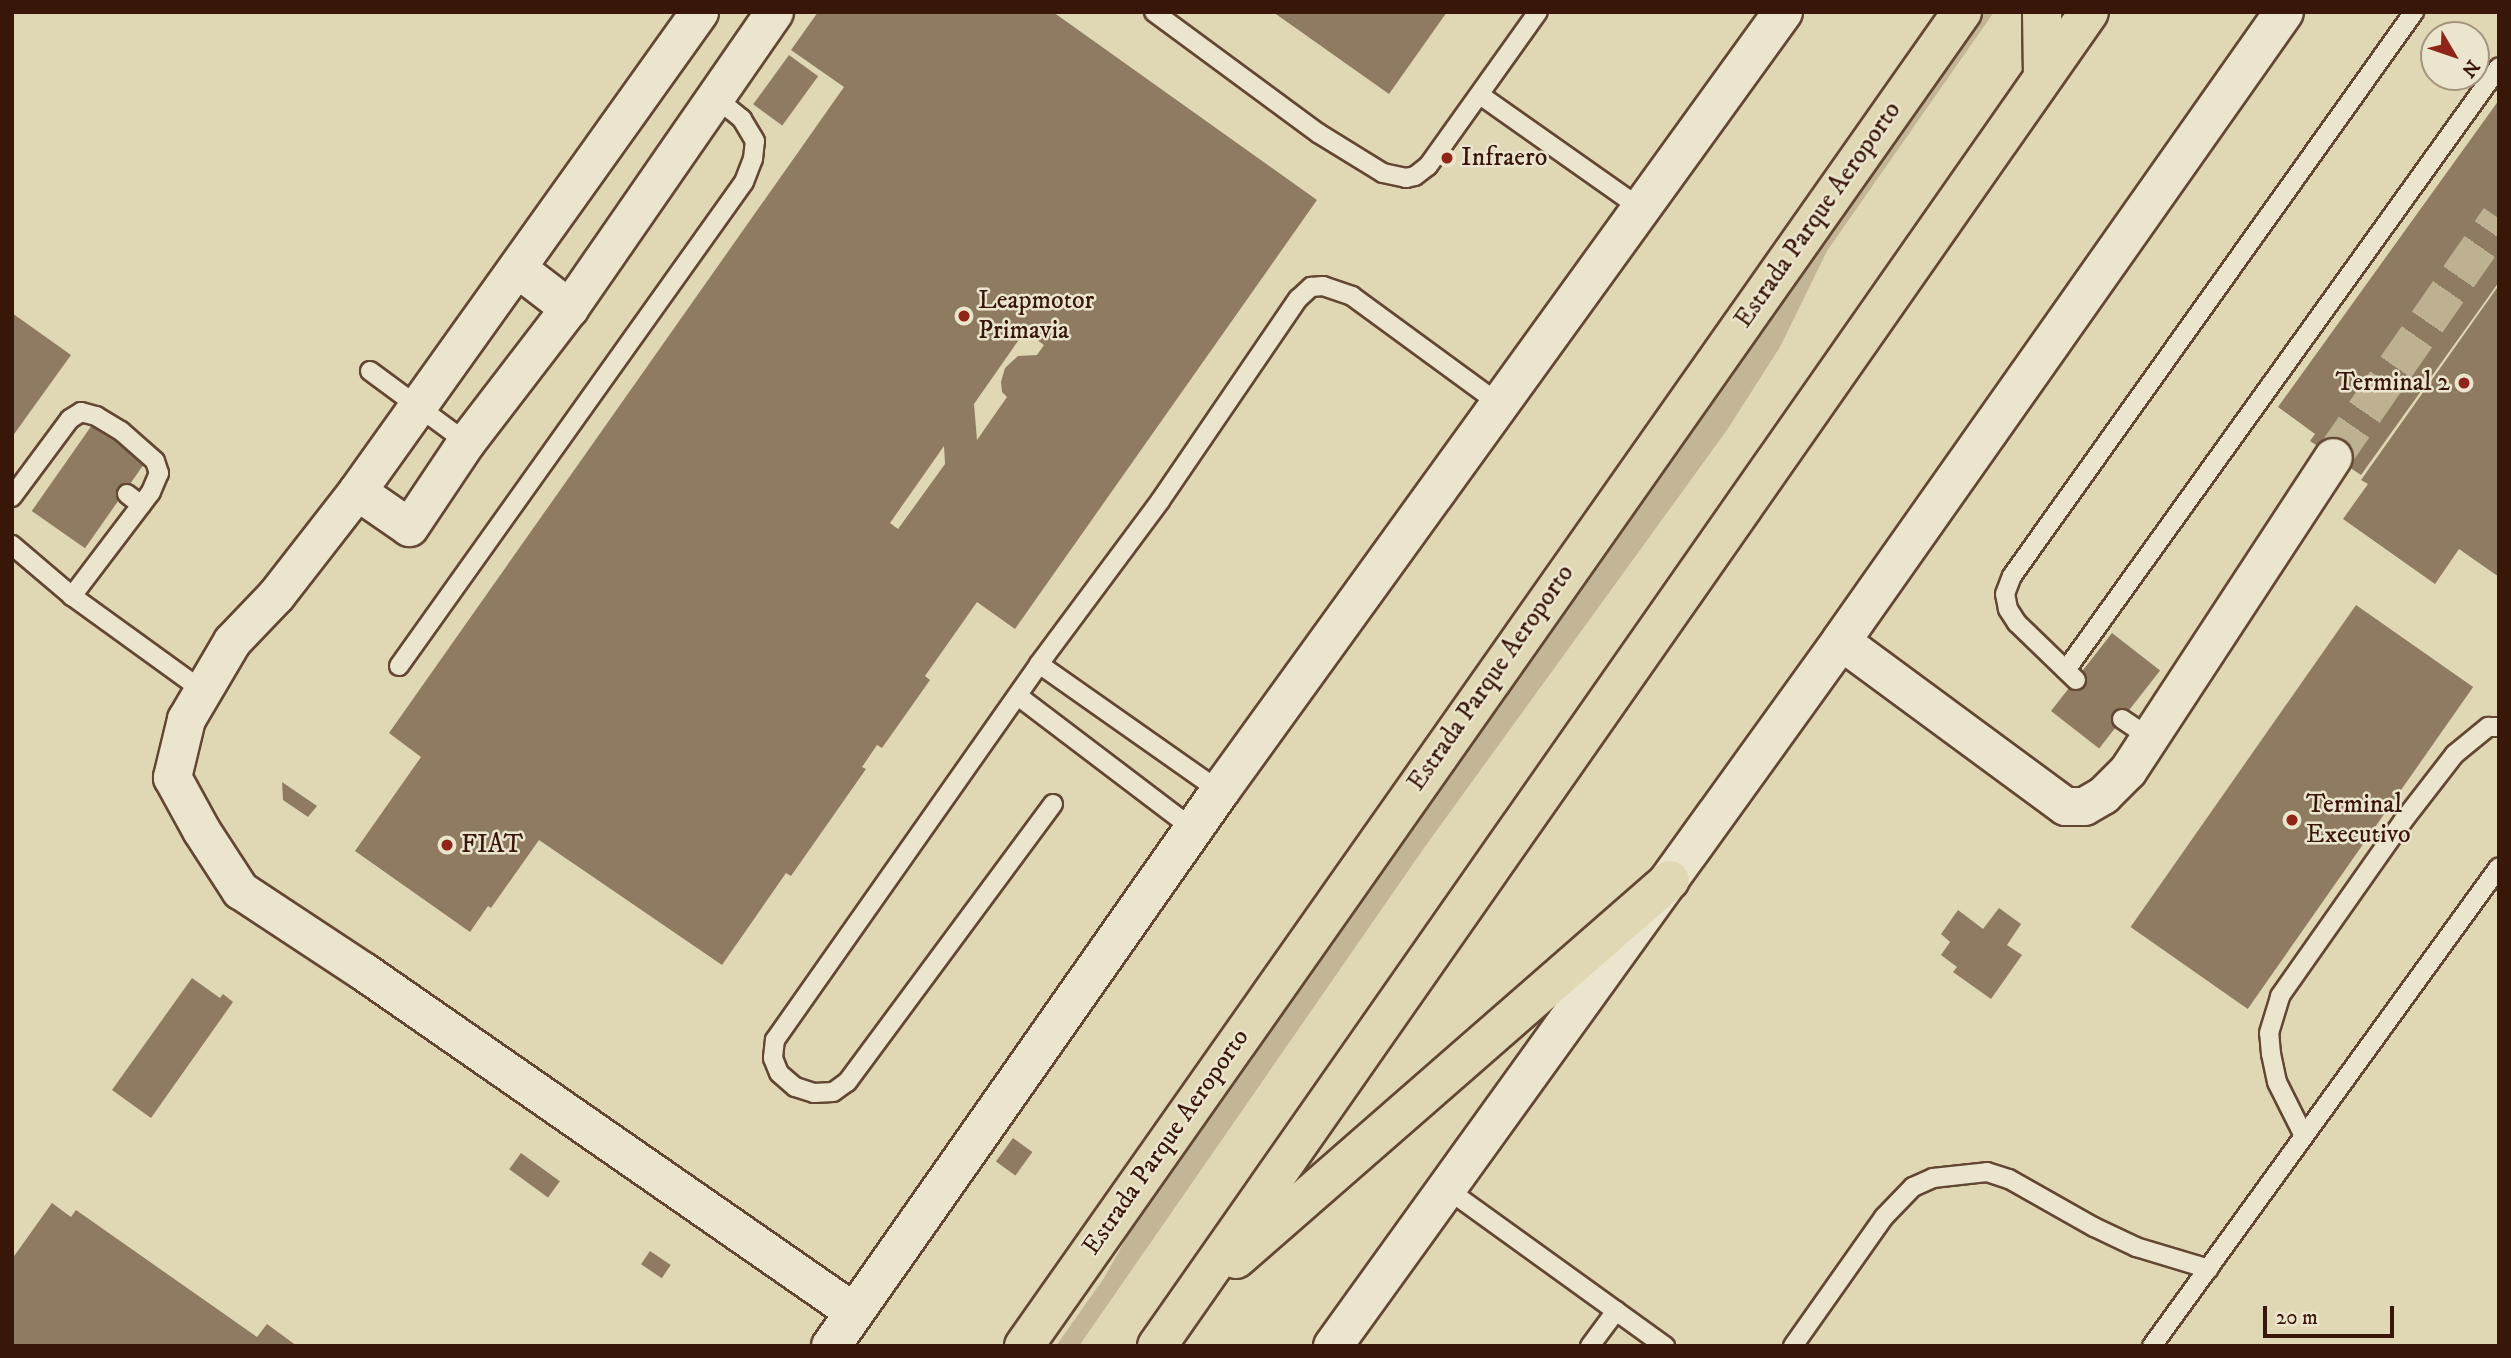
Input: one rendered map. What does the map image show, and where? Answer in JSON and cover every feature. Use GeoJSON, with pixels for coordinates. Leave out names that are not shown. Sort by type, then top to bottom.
{"type":"FeatureCollection","features":[{"type":"Feature","properties":{"kind":"main road","name":"Estrada Parque Aeroporto"},"geometry":{"type":"LineString","coordinates":[[1024,1346],[1962,12]]}},
{"type":"Feature","properties":{"kind":"main road"},"geometry":{"type":"LineString","coordinates":[[2042,12],[2043,74]]}},
{"type":"Feature","properties":{"kind":"main road"},"geometry":{"type":"LineString","coordinates":[[1157,1346],[2043,74],[2089,12]]}},
{"type":"Feature","properties":{"kind":"main road"},"geometry":{"type":"LineString","coordinates":[[1193,1297],[1670,880]]}},
{"type":"Feature","properties":{"kind":"street"},"geometry":{"type":"LineString","coordinates":[[699,12],[357,491],[276,595],[232,641],[186,719],[172,776],[201,830],[240,890],[363,971],[854,1312]]}},
{"type":"Feature","properties":{"kind":"street"},"geometry":{"type":"LineString","coordinates":[[357,491],[409,527],[466,443],[569,308],[774,12]]}},
{"type":"Feature","properties":{"kind":"street"},"geometry":{"type":"LineString","coordinates":[[831,1346],[1220,791],[1498,403],[1643,210],[1783,12]]}},
{"type":"Feature","properties":{"kind":"street"},"geometry":{"type":"LineString","coordinates":[[1333,1346],[1841,641],[2284,12]]}},
{"type":"Feature","properties":{"kind":"street"},"geometry":{"type":"LineString","coordinates":[[517,268],[569,308]]}},
{"type":"Feature","properties":{"kind":"street"},"geometry":{"type":"LineString","coordinates":[[1841,641],[2065,806],[2084,806],[2103,795],[2128,770],[2136,729],[2333,457]]}},
{"type":"Feature","properties":{"kind":"lane"},"geometry":{"type":"LineString","coordinates":[[1154,12],[1318,133],[1383,173],[1406,178],[1415,176],[1428,166],[1538,12]]}},
{"type":"Feature","properties":{"kind":"lane"},"geometry":{"type":"LineString","coordinates":[[2414,12],[2012,576],[2004,594],[2008,609],[2017,623],[2071,675],[2499,67]]}},
{"type":"Feature","properties":{"kind":"lane"},"geometry":{"type":"LineString","coordinates":[[1480,95],[1643,210]]}},
{"type":"Feature","properties":{"kind":"lane"},"geometry":{"type":"LineString","coordinates":[[399,666],[744,182],[753,159],[755,141],[742,119],[715,97]]}},
{"type":"Feature","properties":{"kind":"lane"},"geometry":{"type":"LineString","coordinates":[[1053,804],[847,1082],[833,1092],[814,1093],[795,1087],[779,1073],[772,1058],[775,1040],[1039,664],[1160,501],[1298,299],[1311,288],[1332,287],[1352,296],[1498,403]]}},
{"type":"Feature","properties":{"kind":"lane"},"geometry":{"type":"LineString","coordinates":[[370,371],[466,443]]}},
{"type":"Feature","properties":{"kind":"lane"},"geometry":{"type":"LineString","coordinates":[[22,493],[61,446],[70,419],[81,412],[96,416],[121,431],[155,461],[159,473],[97,548],[72,596]]}},
{"type":"Feature","properties":{"kind":"lane"},"geometry":{"type":"LineString","coordinates":[[12,545],[72,596],[203,691]]}},
{"type":"Feature","properties":{"kind":"lane"},"geometry":{"type":"LineString","coordinates":[[1039,664],[1220,791]]}},
{"type":"Feature","properties":{"kind":"lane"},"geometry":{"type":"LineString","coordinates":[[1018,696],[1193,829]]}},
{"type":"Feature","properties":{"kind":"lane"},"geometry":{"type":"LineString","coordinates":[[2304,1136],[2277,1082],[2271,1054],[2269,1033],[2280,996],[2403,821],[2455,754],[2488,727],[2499,727]]}},
{"type":"Feature","properties":{"kind":"lane"},"geometry":{"type":"LineString","coordinates":[[2152,1346],[2499,867]]}},
{"type":"Feature","properties":{"kind":"lane"},"geometry":{"type":"LineString","coordinates":[[1793,1346],[1884,1217],[1913,1187],[1933,1178],[1987,1172],[2009,1179],[2136,1247],[2209,1269]]}},
{"type":"Feature","properties":{"kind":"lane"},"geometry":{"type":"LineString","coordinates":[[1447,1189],[1665,1346]]}},
{"type":"Feature","properties":{"kind":"lane"},"geometry":{"type":"LineString","coordinates":[[1590,1346],[1616,1311]]}},
{"type":"Feature","properties":{"kind":"shaded area"},"geometry":{"type":"Polygon","coordinates":[[[1975,12],[1994,12],[1827,251],[1780,347],[1727,430],[1424,848],[1079,1346],[1056,1346],[1104,1278],[1176,1149],[1975,12]]]}},
{"type":"Feature","properties":{"kind":"building"},"geometry":{"type":"Polygon","coordinates":[[[818,12],[1053,12],[1317,200],[1015,629],[977,602],[925,676],[930,680],[882,748],[877,745],[862,767],[866,769],[791,876],[786,873],[722,965],[539,840],[491,908],[488,906],[470,932],[355,851],[421,757],[389,733],[844,87],[791,50],[818,12]],[[1025,331],[974,404],[977,440],[1007,397],[1002,392],[1001,382],[1005,368],[1018,356],[1037,355],[1044,345],[1025,331]],[[944,446],[890,523],[898,529],[945,464],[944,446]]]}},
{"type":"Feature","properties":{"kind":"building"},"geometry":{"type":"Polygon","coordinates":[[[1273,12],[1447,12],[1389,94],[1273,12]]]}},
{"type":"Feature","properties":{"kind":"building"},"geometry":{"type":"Polygon","coordinates":[[[789,55],[818,76],[782,126],[753,104],[789,55]]]}},
{"type":"Feature","properties":{"kind":"building"},"geometry":{"type":"Polygon","coordinates":[[[2499,100],[2499,282],[2361,475],[2310,441],[2315,434],[2278,407],[2499,100]]]}},
{"type":"Feature","properties":{"kind":"building","name":"Terminal 2"},"geometry":{"type":"Polygon","coordinates":[[[2499,285],[2499,577],[2459,549],[2435,584],[2343,519],[2368,484],[2361,480],[2499,285]]]}},
{"type":"Feature","properties":{"kind":"building"},"geometry":{"type":"Polygon","coordinates":[[[12,313],[71,355],[12,437],[12,313]]]}},
{"type":"Feature","properties":{"kind":"building"},"geometry":{"type":"Polygon","coordinates":[[[92,425],[145,462],[85,548],[32,511],[92,425]]]}},
{"type":"Feature","properties":{"kind":"building","name":"Terminal Executivo"},"geometry":{"type":"Polygon","coordinates":[[[2356,605],[2473,687],[2248,1009],[2131,927],[2356,605]]]}},
{"type":"Feature","properties":{"kind":"building"},"geometry":{"type":"Polygon","coordinates":[[[2112,633],[2160,671],[2099,749],[2051,711],[2112,633]]]}},
{"type":"Feature","properties":{"kind":"building"},"geometry":{"type":"Polygon","coordinates":[[[282,782],[317,806],[308,817],[283,800],[282,782]]]}},
{"type":"Feature","properties":{"kind":"building"},"geometry":{"type":"Polygon","coordinates":[[[1999,908],[2021,924],[2007,945],[2022,955],[1991,999],[1953,972],[1957,967],[1941,955],[1950,942],[1941,934],[1958,910],[1983,929],[1999,908]]]}},
{"type":"Feature","properties":{"kind":"building"},"geometry":{"type":"Polygon","coordinates":[[[192,978],[220,998],[223,994],[233,1002],[151,1118],[112,1090],[192,978]]]}},
{"type":"Feature","properties":{"kind":"building"},"geometry":{"type":"Polygon","coordinates":[[[1013,1138],[1032,1152],[1015,1176],[996,1161],[1013,1138]]]}},
{"type":"Feature","properties":{"kind":"building"},"geometry":{"type":"Polygon","coordinates":[[[521,1153],[560,1181],[548,1197],[509,1169],[521,1153]]]}},
{"type":"Feature","properties":{"kind":"building"},"geometry":{"type":"Polygon","coordinates":[[[52,1203],[71,1217],[76,1210],[257,1337],[267,1324],[297,1346],[12,1346],[12,1259],[52,1203]]]}},
{"type":"Feature","properties":{"kind":"building"},"geometry":{"type":"Polygon","coordinates":[[[650,1251],[671,1265],[662,1278],[641,1264],[650,1251]]]}},
{"type":"Feature","properties":{"kind":"tunnel"},"geometry":{"type":"LineString","coordinates":[[2333,457],[2499,218]]}},
{"type":"Feature","properties":{"kind":"place","name":"Infraero"},"geometry":{"type":"Point","coordinates":[1447,158]}},
{"type":"Feature","properties":{"kind":"place","name":"Leapmotor Primavia"},"geometry":{"type":"Point","coordinates":[964,316]}},
{"type":"Feature","properties":{"kind":"place","name":"Terminal 2"},"geometry":{"type":"Point","coordinates":[2464,383]}},
{"type":"Feature","properties":{"kind":"place","name":"Terminal Executivo"},"geometry":{"type":"Point","coordinates":[2292,820]}},
{"type":"Feature","properties":{"kind":"place","name":"FIAT"},"geometry":{"type":"Point","coordinates":[447,845]}}]}
